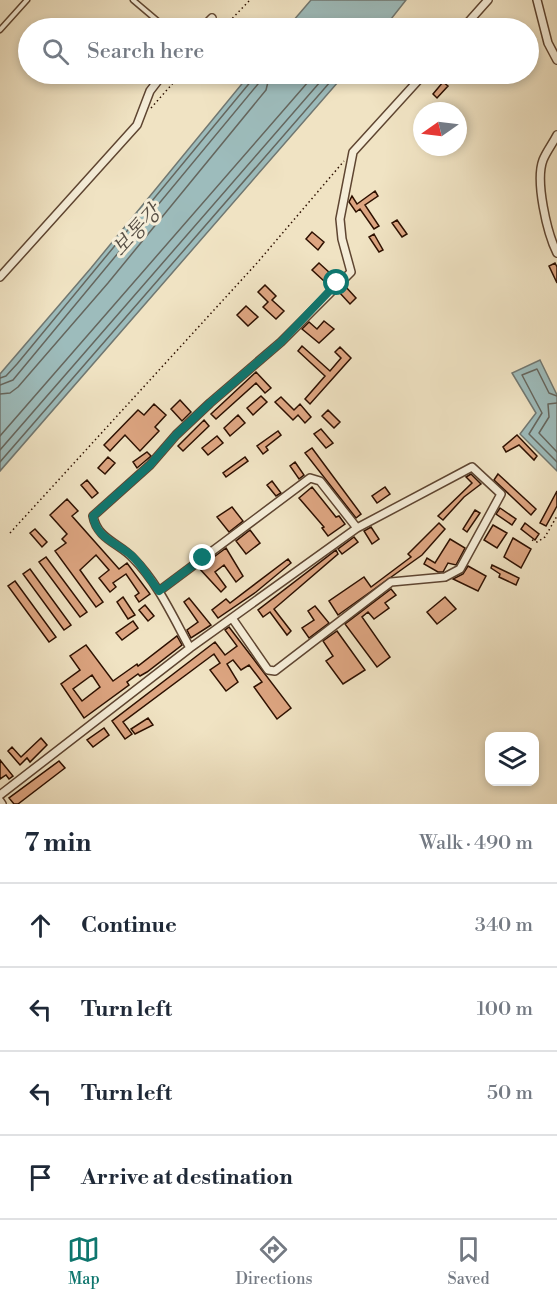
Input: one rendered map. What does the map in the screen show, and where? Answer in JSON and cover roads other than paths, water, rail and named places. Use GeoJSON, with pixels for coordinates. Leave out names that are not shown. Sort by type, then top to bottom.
{"type":"FeatureCollection","features":[{"type":"Feature","properties":{"kind":"street"},"geometry":{"type":"LineString","coordinates":[[472,18],[488,0]]}},
{"type":"Feature","properties":{"kind":"street"},"geometry":{"type":"LineString","coordinates":[[537,0],[542,24],[557,60]]}},
{"type":"Feature","properties":{"kind":"street"},"geometry":{"type":"LineString","coordinates":[[0,277],[133,130],[155,84]]}},
{"type":"Feature","properties":{"kind":"street"},"geometry":{"type":"LineString","coordinates":[[190,648],[159,591],[132,556],[112,544],[94,526],[93,516],[150,465],[176,435],[210,403],[281,342],[351,272],[342,239],[340,219],[353,152],[415,84]]}},
{"type":"Feature","properties":{"kind":"street"},"geometry":{"type":"LineString","coordinates":[[557,135],[542,161],[540,177],[549,229],[557,253]]}},
{"type":"Feature","properties":{"kind":"street"},"geometry":{"type":"LineString","coordinates":[[0,795],[190,648],[357,528],[472,467],[501,494],[460,569],[445,577],[391,582],[275,671],[268,670],[232,618]]}},
{"type":"Feature","properties":{"kind":"street"},"geometry":{"type":"LineString","coordinates":[[159,591],[310,478],[320,481],[357,528]]}},
{"type":"Feature","properties":{"kind":"lane"},"geometry":{"type":"LineString","coordinates":[[0,30],[27,0]]}},
{"type":"Feature","properties":{"kind":"lane"},"geometry":{"type":"LineString","coordinates":[[133,0],[154,18]]}},
{"type":"Feature","properties":{"kind":"water"},"geometry":{"type":"Polygon","coordinates":[[[311,0],[406,0],[392,18],[296,18],[311,0]]]}},
{"type":"Feature","properties":{"kind":"water","name":"보통강"},"geometry":{"type":"Polygon","coordinates":[[[242,84],[336,84],[0,471],[0,374],[91,268],[242,84]]]}},
{"type":"Feature","properties":{"kind":"water"},"geometry":{"type":"Polygon","coordinates":[[[540,360],[557,395],[557,471],[520,434],[536,413],[512,373],[540,360]]]}}]}
